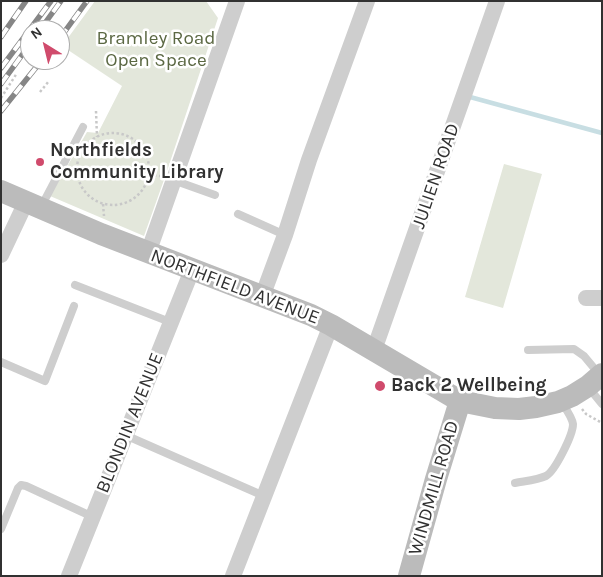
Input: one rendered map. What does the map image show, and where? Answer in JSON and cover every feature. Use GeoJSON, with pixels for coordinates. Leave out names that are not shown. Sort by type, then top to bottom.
{"type":"FeatureCollection","features":[{"type":"Feature","properties":{"kind":"main road","name":"NORTHFIELD AVENUE"},"geometry":{"type":"LineString","coordinates":[[1,191],[148,253],[311,315],[460,401],[509,409],[571,404],[598,385]]}},
{"type":"Feature","properties":{"kind":"main road","name":"WINDMILL ROAD"},"geometry":{"type":"LineString","coordinates":[[409,576],[460,401]]}},
{"type":"Feature","properties":{"kind":"street"},"geometry":{"type":"LineString","coordinates":[[148,253],[237,1]]}},
{"type":"Feature","properties":{"kind":"street"},"geometry":{"type":"LineString","coordinates":[[262,297],[285,235],[308,160],[367,1]]}},
{"type":"Feature","properties":{"kind":"street","name":"JULIEN ROAD"},"geometry":{"type":"LineString","coordinates":[[374,350],[497,1]]}},
{"type":"Feature","properties":{"kind":"street"},"geometry":{"type":"LineString","coordinates":[[1,255],[33,205]]}},
{"type":"Feature","properties":{"kind":"street","name":"BLONDIN AVENUE"},"geometry":{"type":"LineString","coordinates":[[69,576],[192,270]]}},
{"type":"Feature","properties":{"kind":"street"},"geometry":{"type":"LineString","coordinates":[[233,576],[331,325]]}},
{"type":"Feature","properties":{"kind":"lane"},"geometry":{"type":"LineString","coordinates":[[33,205],[83,128]]}},
{"type":"Feature","properties":{"kind":"lane"},"geometry":{"type":"LineString","coordinates":[[173,180],[215,195]]}},
{"type":"Feature","properties":{"kind":"lane"},"geometry":{"type":"LineString","coordinates":[[238,214],[285,235]]}},
{"type":"Feature","properties":{"kind":"lane"},"geometry":{"type":"LineString","coordinates":[[75,285],[170,322]]}},
{"type":"Feature","properties":{"kind":"lane"},"geometry":{"type":"LineString","coordinates":[[1,362],[45,381],[74,306]]}},
{"type":"Feature","properties":{"kind":"lane"},"geometry":{"type":"LineString","coordinates":[[528,350],[574,349],[584,356],[598,385]]}},
{"type":"Feature","properties":{"kind":"lane"},"geometry":{"type":"LineString","coordinates":[[515,483],[548,475],[566,446],[572,432],[571,404]]}},
{"type":"Feature","properties":{"kind":"lane"},"geometry":{"type":"LineString","coordinates":[[125,435],[264,496]]}},
{"type":"Feature","properties":{"kind":"lane"},"geometry":{"type":"LineString","coordinates":[[1,529],[21,485],[93,517]]}},
{"type":"Feature","properties":{"kind":"path"},"geometry":{"type":"LineString","coordinates":[[1,98],[17,74]]}},
{"type":"Feature","properties":{"kind":"path"},"geometry":{"type":"LineString","coordinates":[[40,92],[49,81]]}},
{"type":"Feature","properties":{"kind":"path"},"geometry":{"type":"LineString","coordinates":[[96,111],[97,137]]}},
{"type":"Feature","properties":{"kind":"path"},"geometry":{"type":"LineString","coordinates":[[111,133],[125,135],[134,140],[143,149],[149,165],[149,175],[137,197],[120,205],[103,204],[88,196],[81,186],[77,173],[78,158],[86,144],[97,137],[111,133]]}},
{"type":"Feature","properties":{"kind":"path"},"geometry":{"type":"LineString","coordinates":[[571,404],[602,423]]}},
{"type":"Feature","properties":{"kind":"green space","name":"Bramley Road Open Space"},"geometry":{"type":"Polygon","coordinates":[[[95,1],[206,1],[218,18],[144,236],[50,196],[87,132],[98,133],[122,86],[70,51],[70,35],[95,1]]]}},
{"type":"Feature","properties":{"kind":"green space"},"geometry":{"type":"Polygon","coordinates":[[[504,164],[542,174],[503,308],[465,297],[504,164]]]}},
{"type":"Feature","properties":{"kind":"waterway"},"geometry":{"type":"LineString","coordinates":[[470,97],[602,133]]}},
{"type":"Feature","properties":{"kind":"railway"},"geometry":{"type":"LineString","coordinates":[[1,37],[26,1]]}},
{"type":"Feature","properties":{"kind":"railway"},"geometry":{"type":"LineString","coordinates":[[1,68],[51,1]]}},
{"type":"Feature","properties":{"kind":"railway"},"geometry":{"type":"LineString","coordinates":[[47,20],[61,1]]}},
{"type":"Feature","properties":{"kind":"railway"},"geometry":{"type":"LineString","coordinates":[[70,24],[87,1]]}},
{"type":"Feature","properties":{"kind":"railway"},"geometry":{"type":"LineString","coordinates":[[1,84],[20,58]]}},
{"type":"Feature","properties":{"kind":"railway"},"geometry":{"type":"LineString","coordinates":[[1,111],[34,70]]}},
{"type":"Feature","properties":{"kind":"place","name":"Northfields Community Library"},"geometry":{"type":"Point","coordinates":[40,162]}},
{"type":"Feature","properties":{"kind":"place","name":"Back 2 Wellbeing"},"geometry":{"type":"Point","coordinates":[380,386]}}]}
